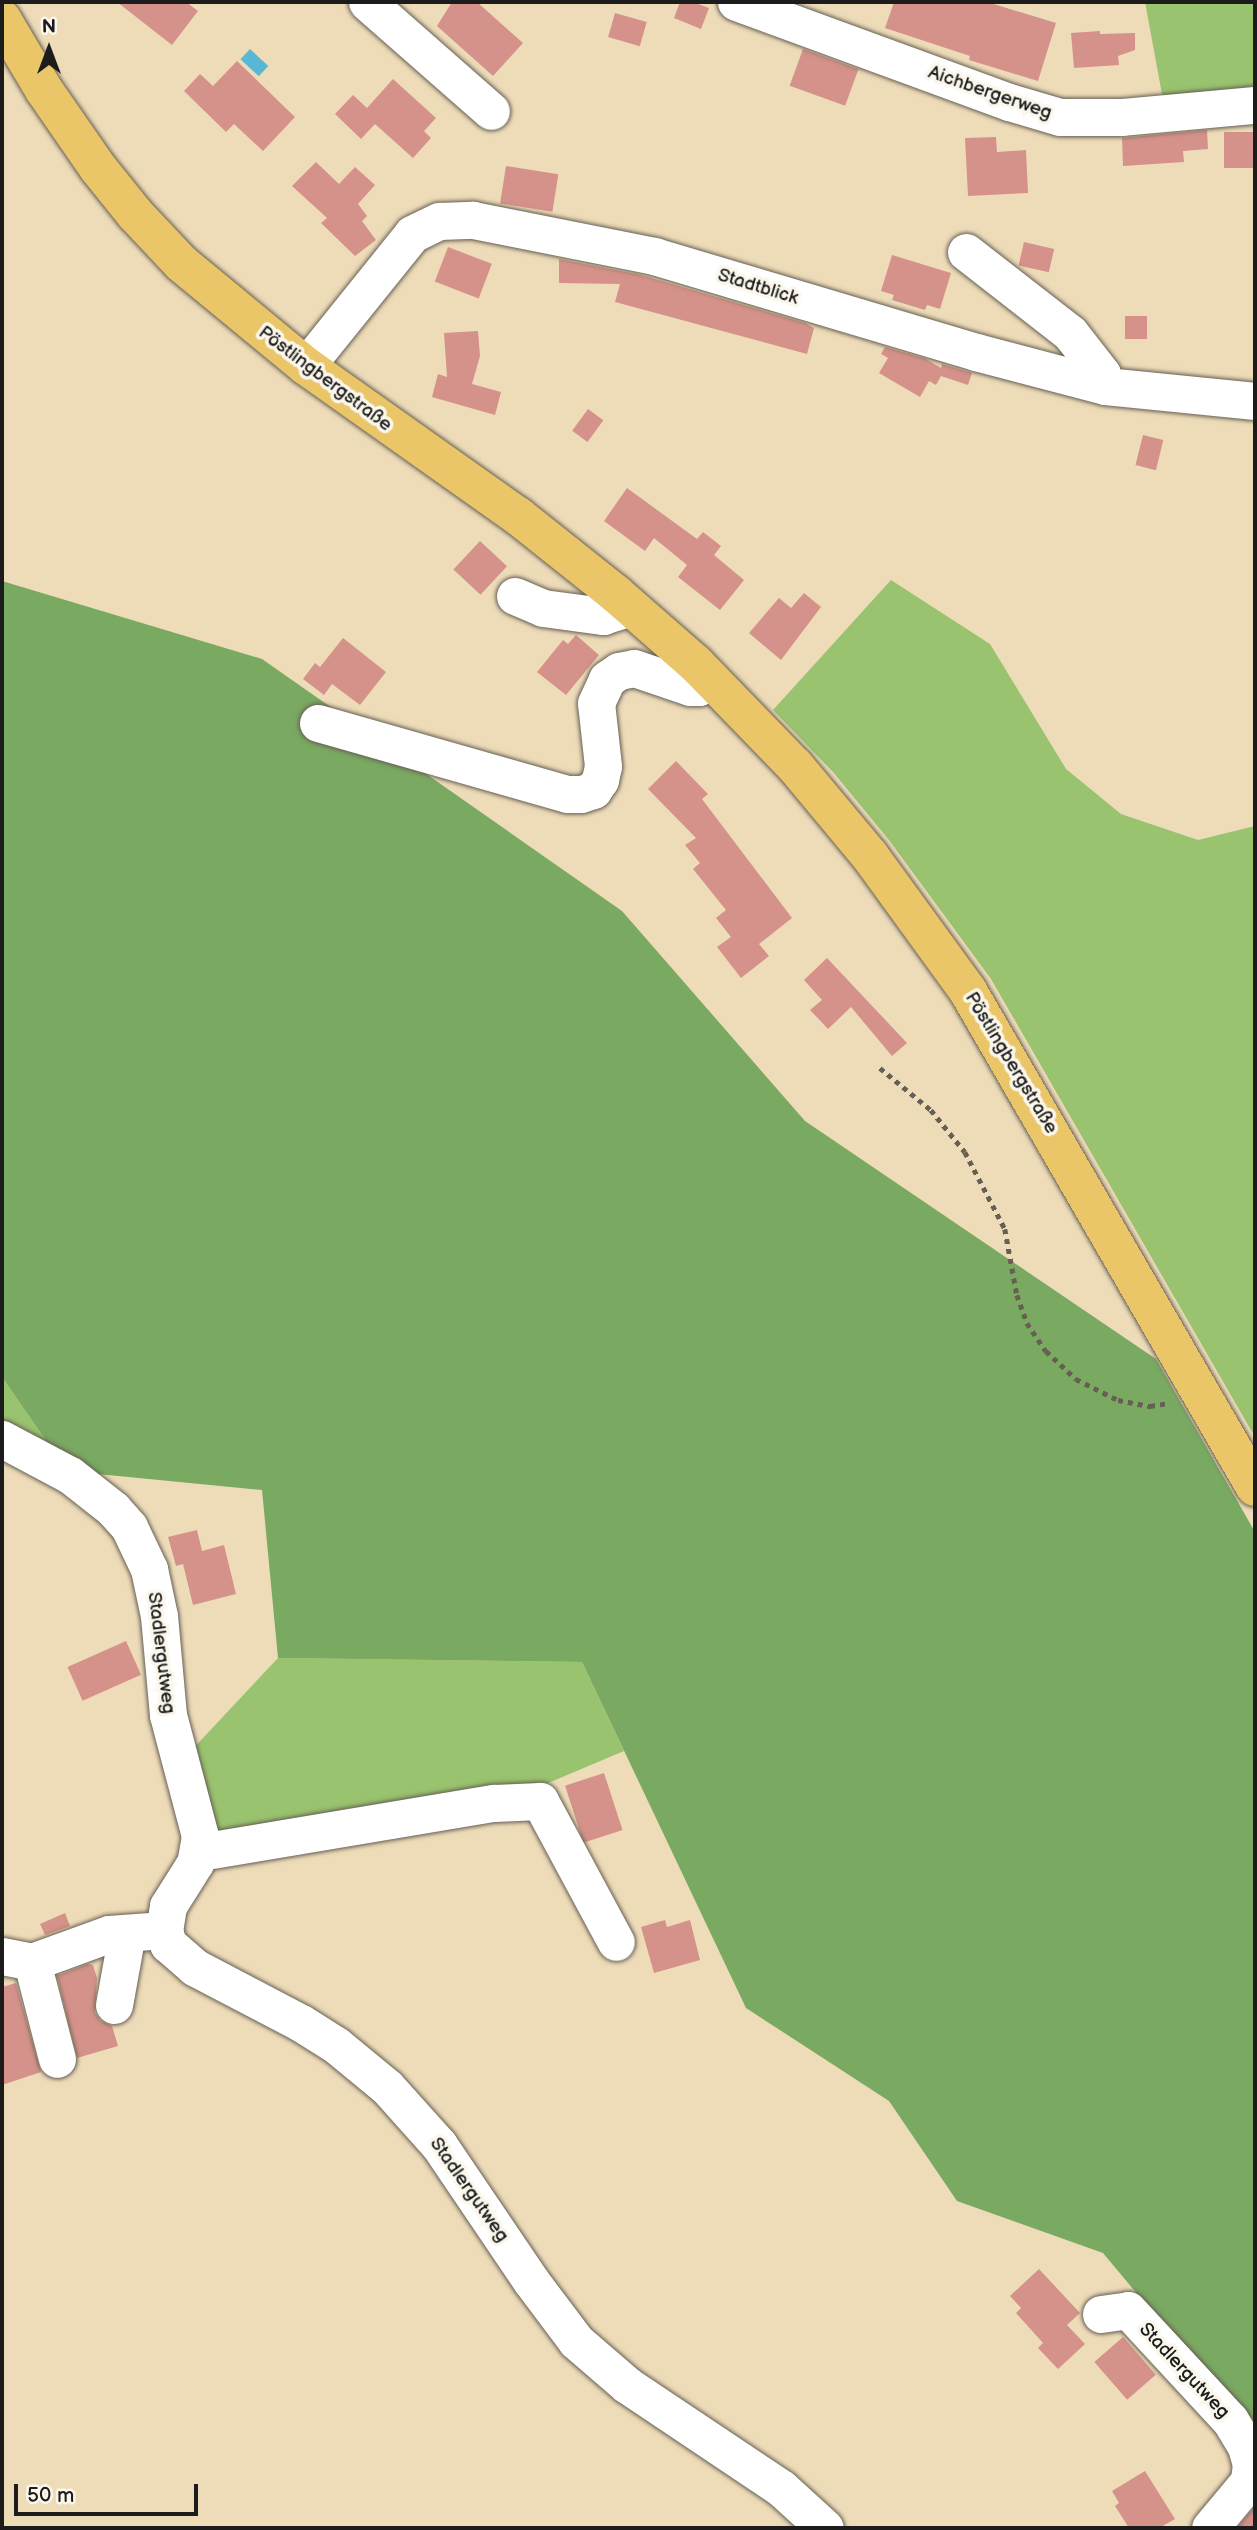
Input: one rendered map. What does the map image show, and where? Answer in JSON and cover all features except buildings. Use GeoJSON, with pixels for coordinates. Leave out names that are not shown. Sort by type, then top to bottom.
{"type":"FeatureCollection","features":[{"type":"Feature","properties":{"kind":"main road","name":"Pöstlingbergstraße"},"geometry":{"type":"LineString","coordinates":[[2,19],[56,107],[135,214],[207,287],[518,516],[630,607],[710,679],[795,766],[870,856],[968,991],[1255,1487]]}},
{"type":"Feature","properties":{"kind":"street"},"geometry":{"type":"LineString","coordinates":[[367,2],[491,111]]}},
{"type":"Feature","properties":{"kind":"street","name":"Aichbergerweg"},"geometry":{"type":"LineString","coordinates":[[736,2],[1009,102],[1060,117],[1122,117],[1255,105]]}},
{"type":"Feature","properties":{"kind":"street","name":"Stadtblick"},"geometry":{"type":"LineString","coordinates":[[311,361],[412,233],[439,221],[473,220],[654,256],[976,352],[1105,387],[1255,401]]}},
{"type":"Feature","properties":{"kind":"street"},"geometry":{"type":"LineString","coordinates":[[966,251],[1070,333],[1102,374],[1105,387]]}},
{"type":"Feature","properties":{"kind":"street"},"geometry":{"type":"LineString","coordinates":[[515,596],[542,608],[603,616],[630,607]]}},
{"type":"Feature","properties":{"kind":"street"},"geometry":{"type":"LineString","coordinates":[[318,723],[567,794],[581,794],[593,790],[600,780],[603,766],[596,703],[607,679],[619,671],[634,668],[690,687],[699,687],[710,679]]}},
{"type":"Feature","properties":{"kind":"street","name":"Stadlergutweg"},"geometry":{"type":"LineString","coordinates":[[2,1438],[92,1490],[129,1527],[139,1546],[155,1590],[168,1715],[197,1818],[200,1852]]}},
{"type":"Feature","properties":{"kind":"street"},"geometry":{"type":"LineString","coordinates":[[57,2059],[17,1959],[109,1934],[164,1930],[168,1906],[200,1852],[494,1803],[540,1801],[616,1942]]}},
{"type":"Feature","properties":{"kind":"street","name":"Stadlergutweg"},"geometry":{"type":"LineString","coordinates":[[164,1930],[168,1944],[194,1967],[301,2023],[344,2051],[387,2087],[439,2145],[531,2281],[576,2340],[626,2385],[781,2488],[825,2528]]}},
{"type":"Feature","properties":{"kind":"street"},"geometry":{"type":"LineString","coordinates":[[114,2005],[127,1933]]}},
{"type":"Feature","properties":{"kind":"street","name":"Stadlergutweg"},"geometry":{"type":"LineString","coordinates":[[1101,2314],[1128,2310],[1230,2420],[1246,2447],[1251,2464],[1249,2481],[1210,2528]]}},
{"type":"Feature","properties":{"kind":"path"},"geometry":{"type":"LineString","coordinates":[[880,1068],[931,1110],[965,1152],[1005,1229],[1017,1295],[1027,1323],[1046,1351],[1076,1379],[1118,1400],[1150,1406],[1178,1401],[1200,1392]]}},
{"type":"Feature","properties":{"kind":"green space"},"geometry":{"type":"Polygon","coordinates":[[[1145,2],[1255,2],[1255,92],[1164,105],[1145,2]]]}},
{"type":"Feature","properties":{"kind":"green space"},"geometry":{"type":"Polygon","coordinates":[[[891,580],[990,644],[1066,769],[1121,814],[1198,840],[1255,826],[1255,1437],[991,979],[889,840],[833,772],[773,710],[891,580]]]}},
{"type":"Feature","properties":{"kind":"green space"},"geometry":{"type":"Polygon","coordinates":[[[2,581],[262,659],[622,911],[805,1121],[1156,1359],[1255,1532],[1255,2435],[1103,2253],[957,2201],[889,2101],[746,2008],[582,1662],[278,1658],[262,1490],[67,1471],[2,1377],[2,581]]]}},
{"type":"Feature","properties":{"kind":"green space"},"geometry":{"type":"Polygon","coordinates":[[[2,1377],[67,1471],[2,1433],[2,1377]]]}},
{"type":"Feature","properties":{"kind":"green space"},"geometry":{"type":"Polygon","coordinates":[[[278,1658],[582,1662],[624,1751],[534,1789],[210,1837],[188,1754],[278,1658]]]}},
{"type":"Feature","properties":{"kind":"water"},"geometry":{"type":"Polygon","coordinates":[[[250,49],[268,66],[259,76],[240,59],[250,49]]]}}]}
